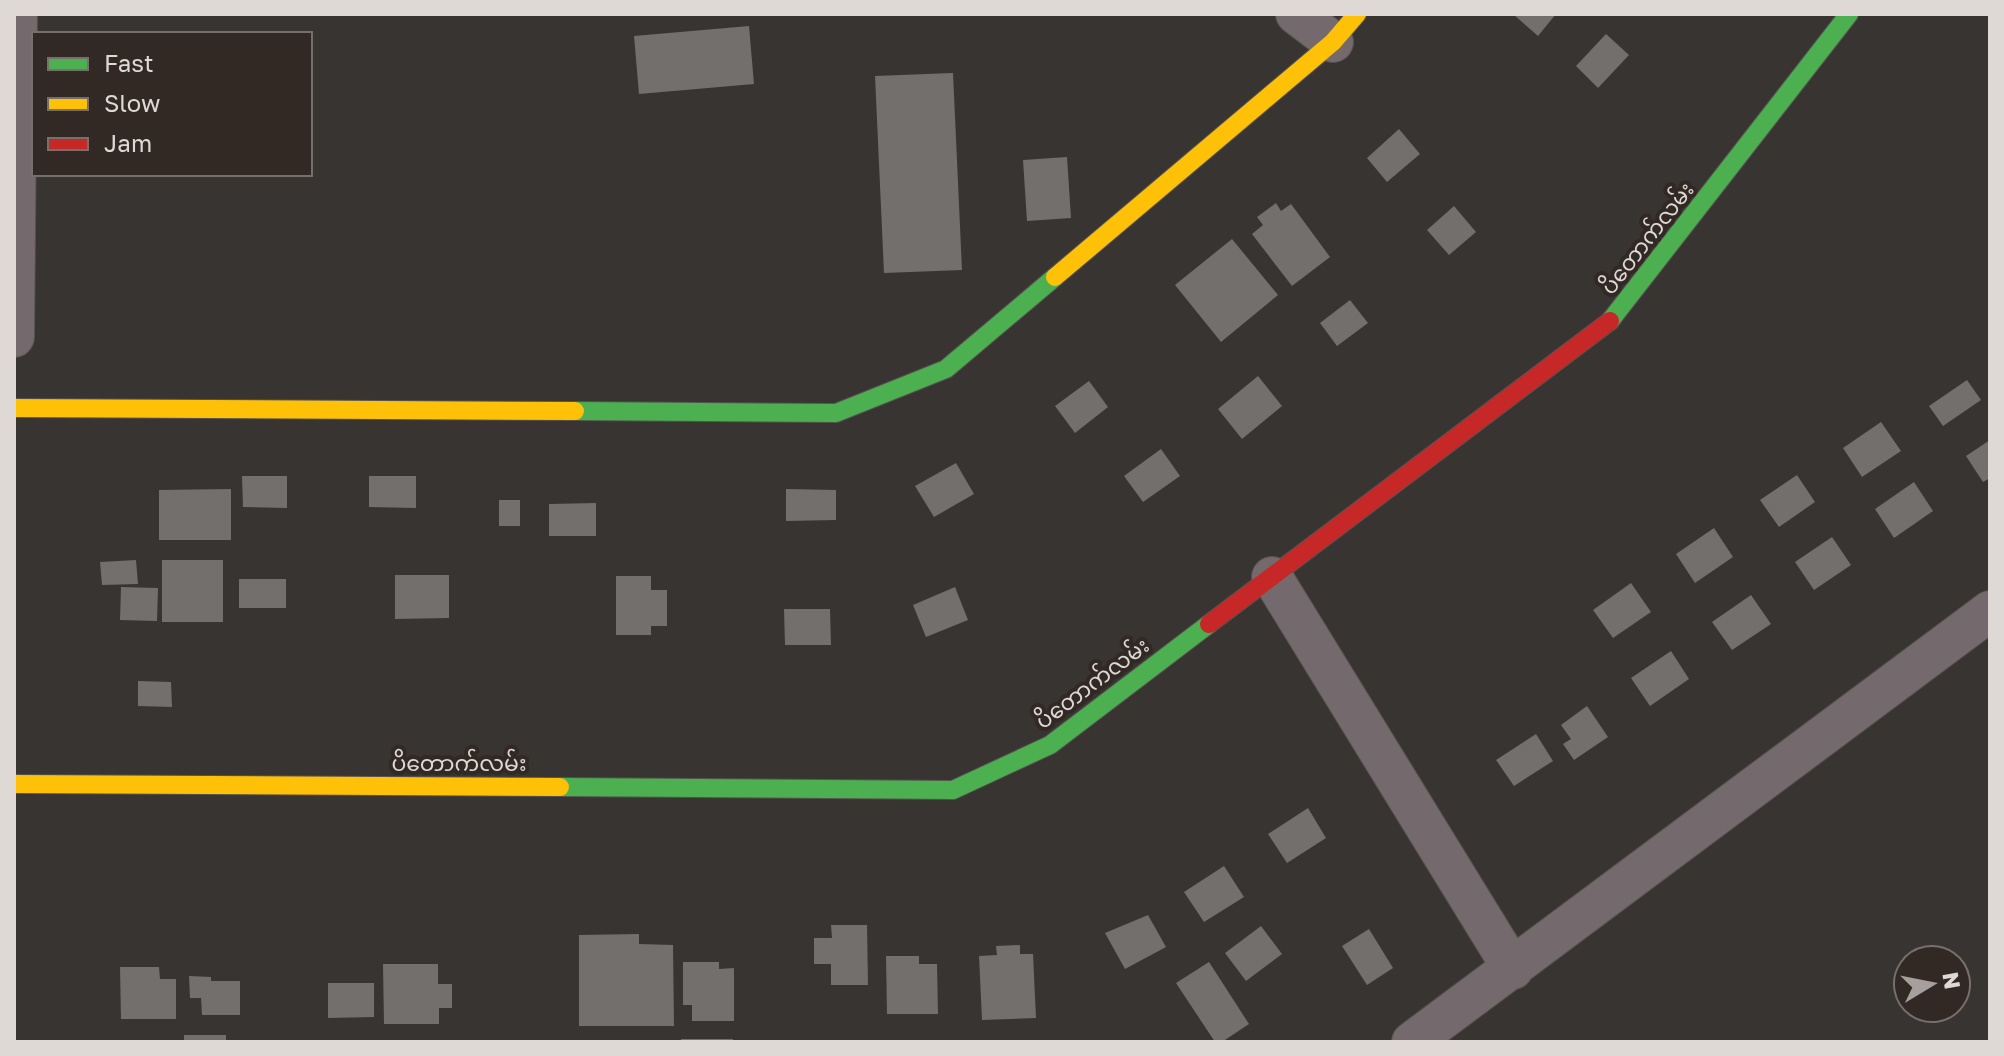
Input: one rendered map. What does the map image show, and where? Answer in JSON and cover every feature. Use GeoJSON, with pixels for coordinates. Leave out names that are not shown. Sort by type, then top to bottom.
{"type":"FeatureCollection","features":[{"type":"Feature","properties":{"kind":"street"},"geometry":{"type":"LineString","coordinates":[[14,337],[17,14]]}},
{"type":"Feature","properties":{"kind":"street"},"geometry":{"type":"LineString","coordinates":[[1296,14],[1345,28]]}},
{"type":"Feature","properties":{"kind":"street","name":"ပိတောက်လမ်း"},"geometry":{"type":"LineString","coordinates":[[14,784],[953,790],[1050,745],[1618,315],[1849,14]]}},
{"type":"Feature","properties":{"kind":"street"},"geometry":{"type":"LineString","coordinates":[[14,408],[836,413],[946,369],[1345,28]]}},
{"type":"Feature","properties":{"kind":"street"},"geometry":{"type":"LineString","coordinates":[[1272,577],[1513,969]]}},
{"type":"Feature","properties":{"kind":"street"},"geometry":{"type":"LineString","coordinates":[[1412,1042],[1990,611]]}},
{"type":"Feature","properties":{"kind":"building"},"geometry":{"type":"Polygon","coordinates":[[[1513,14],[1556,14],[1538,36],[1513,14]]]}},
{"type":"Feature","properties":{"kind":"building"},"geometry":{"type":"Polygon","coordinates":[[[749,26],[754,84],[639,94],[634,36],[749,26]]]}},
{"type":"Feature","properties":{"kind":"building"},"geometry":{"type":"Polygon","coordinates":[[[1606,34],[1629,55],[1598,88],[1576,66],[1606,34]]]}},
{"type":"Feature","properties":{"kind":"building"},"geometry":{"type":"Polygon","coordinates":[[[953,73],[962,270],[884,273],[875,76],[953,73]]]}},
{"type":"Feature","properties":{"kind":"building"},"geometry":{"type":"Polygon","coordinates":[[[1399,129],[1420,154],[1387,182],[1367,158],[1399,129]]]}},
{"type":"Feature","properties":{"kind":"building"},"geometry":{"type":"Polygon","coordinates":[[[1067,157],[1071,218],[1027,221],[1023,160],[1067,157]]]}},
{"type":"Feature","properties":{"kind":"building"},"geometry":{"type":"Polygon","coordinates":[[[1276,203],[1281,211],[1291,204],[1330,257],[1292,286],[1252,234],[1263,225],[1257,217],[1276,203]]]}},
{"type":"Feature","properties":{"kind":"building"},"geometry":{"type":"Polygon","coordinates":[[[1454,206],[1476,232],[1449,255],[1427,230],[1454,206]]]}},
{"type":"Feature","properties":{"kind":"building"},"geometry":{"type":"Polygon","coordinates":[[[1232,239],[1278,295],[1221,342],[1175,285],[1232,239]]]}},
{"type":"Feature","properties":{"kind":"building"},"geometry":{"type":"Polygon","coordinates":[[[1350,300],[1368,323],[1337,346],[1320,323],[1350,300]]]}},
{"type":"Feature","properties":{"kind":"building"},"geometry":{"type":"Polygon","coordinates":[[[1258,376],[1282,406],[1242,439],[1218,409],[1258,376]]]}},
{"type":"Feature","properties":{"kind":"building"},"geometry":{"type":"Polygon","coordinates":[[[1967,380],[1981,400],[1943,426],[1929,406],[1967,380]]]}},
{"type":"Feature","properties":{"kind":"building"},"geometry":{"type":"Polygon","coordinates":[[[1089,381],[1108,407],[1075,433],[1055,406],[1089,381]]]}},
{"type":"Feature","properties":{"kind":"building"},"geometry":{"type":"Polygon","coordinates":[[[1881,422],[1901,451],[1862,477],[1843,448],[1881,422]]]}},
{"type":"Feature","properties":{"kind":"building"},"geometry":{"type":"Polygon","coordinates":[[[1990,440],[1990,478],[1983,482],[1966,456],[1990,440]]]}},
{"type":"Feature","properties":{"kind":"building"},"geometry":{"type":"Polygon","coordinates":[[[1161,449],[1180,476],[1143,502],[1124,476],[1161,449]]]}},
{"type":"Feature","properties":{"kind":"building"},"geometry":{"type":"Polygon","coordinates":[[[956,463],[974,494],[934,517],[915,486],[956,463]]]}},
{"type":"Feature","properties":{"kind":"building"},"geometry":{"type":"Polygon","coordinates":[[[1797,475],[1815,502],[1779,527],[1760,500],[1797,475]]]}},
{"type":"Feature","properties":{"kind":"building"},"geometry":{"type":"Polygon","coordinates":[[[242,476],[287,476],[287,508],[243,507],[242,476]]]}},
{"type":"Feature","properties":{"kind":"building"},"geometry":{"type":"Polygon","coordinates":[[[369,476],[416,476],[416,508],[369,507],[369,476]]]}},
{"type":"Feature","properties":{"kind":"building"},"geometry":{"type":"Polygon","coordinates":[[[1914,482],[1933,511],[1894,538],[1875,509],[1914,482]]]}},
{"type":"Feature","properties":{"kind":"building"},"geometry":{"type":"Polygon","coordinates":[[[231,489],[231,540],[159,540],[159,490],[231,489]]]}},
{"type":"Feature","properties":{"kind":"building"},"geometry":{"type":"Polygon","coordinates":[[[786,489],[836,490],[836,520],[786,521],[786,489]]]}},
{"type":"Feature","properties":{"kind":"building"},"geometry":{"type":"Polygon","coordinates":[[[499,500],[520,500],[520,526],[499,526],[499,500]]]}},
{"type":"Feature","properties":{"kind":"building"},"geometry":{"type":"Polygon","coordinates":[[[596,503],[596,536],[549,536],[549,504],[596,503]]]}},
{"type":"Feature","properties":{"kind":"building"},"geometry":{"type":"Polygon","coordinates":[[[1714,528],[1733,557],[1695,583],[1676,554],[1714,528]]]}},
{"type":"Feature","properties":{"kind":"building"},"geometry":{"type":"Polygon","coordinates":[[[1832,537],[1851,565],[1814,590],[1795,562],[1832,537]]]}},
{"type":"Feature","properties":{"kind":"building"},"geometry":{"type":"Polygon","coordinates":[[[136,560],[138,584],[102,585],[100,562],[136,560]]]}},
{"type":"Feature","properties":{"kind":"building"},"geometry":{"type":"Polygon","coordinates":[[[162,560],[223,560],[223,622],[162,622],[162,560]]]}},
{"type":"Feature","properties":{"kind":"building"},"geometry":{"type":"Polygon","coordinates":[[[395,575],[449,575],[449,618],[395,619],[395,575]]]}},
{"type":"Feature","properties":{"kind":"building"},"geometry":{"type":"Polygon","coordinates":[[[616,576],[651,576],[651,590],[667,590],[667,626],[651,626],[651,635],[616,635],[616,576]]]}},
{"type":"Feature","properties":{"kind":"building"},"geometry":{"type":"Polygon","coordinates":[[[239,579],[286,579],[286,608],[239,608],[239,579]]]}},
{"type":"Feature","properties":{"kind":"building"},"geometry":{"type":"Polygon","coordinates":[[[1631,583],[1651,612],[1613,638],[1593,610],[1631,583]]]}},
{"type":"Feature","properties":{"kind":"building"},"geometry":{"type":"Polygon","coordinates":[[[121,587],[158,588],[157,621],[120,620],[121,587]]]}},
{"type":"Feature","properties":{"kind":"building"},"geometry":{"type":"Polygon","coordinates":[[[955,587],[968,620],[926,637],[913,605],[955,587]]]}},
{"type":"Feature","properties":{"kind":"building"},"geometry":{"type":"Polygon","coordinates":[[[1751,595],[1771,624],[1732,650],[1712,622],[1751,595]]]}},
{"type":"Feature","properties":{"kind":"building"},"geometry":{"type":"Polygon","coordinates":[[[784,609],[830,609],[831,645],[785,645],[784,609]]]}},
{"type":"Feature","properties":{"kind":"building"},"geometry":{"type":"Polygon","coordinates":[[[1671,651],[1689,679],[1650,706],[1631,678],[1671,651]]]}},
{"type":"Feature","properties":{"kind":"building"},"geometry":{"type":"Polygon","coordinates":[[[138,681],[171,682],[172,707],[138,706],[138,681]]]}},
{"type":"Feature","properties":{"kind":"building"},"geometry":{"type":"Polygon","coordinates":[[[1587,706],[1608,737],[1574,760],[1563,744],[1571,739],[1561,725],[1587,706]]]}},
{"type":"Feature","properties":{"kind":"building"},"geometry":{"type":"Polygon","coordinates":[[[1536,734],[1553,761],[1514,786],[1496,760],[1536,734]]]}},
{"type":"Feature","properties":{"kind":"building"},"geometry":{"type":"Polygon","coordinates":[[[1308,808],[1326,838],[1287,863],[1268,834],[1308,808]]]}},
{"type":"Feature","properties":{"kind":"building"},"geometry":{"type":"Polygon","coordinates":[[[1224,866],[1244,897],[1204,922],[1184,892],[1224,866]]]}},
{"type":"Feature","properties":{"kind":"building"},"geometry":{"type":"Polygon","coordinates":[[[1148,915],[1166,947],[1125,969],[1105,933],[1148,915]]]}},
{"type":"Feature","properties":{"kind":"building"},"geometry":{"type":"Polygon","coordinates":[[[831,925],[867,925],[868,985],[831,985],[831,964],[814,964],[814,938],[832,938],[831,925]]]}},
{"type":"Feature","properties":{"kind":"building"},"geometry":{"type":"Polygon","coordinates":[[[1261,926],[1282,954],[1246,981],[1225,953],[1261,926]]]}},
{"type":"Feature","properties":{"kind":"building"},"geometry":{"type":"Polygon","coordinates":[[[1369,929],[1393,968],[1367,985],[1342,946],[1369,929]]]}},
{"type":"Feature","properties":{"kind":"building"},"geometry":{"type":"Polygon","coordinates":[[[639,934],[639,944],[673,945],[674,1026],[579,1026],[579,935],[639,934]]]}},
{"type":"Feature","properties":{"kind":"building"},"geometry":{"type":"Polygon","coordinates":[[[1020,945],[1020,954],[1033,954],[1036,1018],[982,1020],[979,956],[997,955],[996,946],[1020,945]]]}},
{"type":"Feature","properties":{"kind":"building"},"geometry":{"type":"Polygon","coordinates":[[[886,956],[919,956],[919,964],[937,964],[938,1014],[887,1014],[886,956]]]}},
{"type":"Feature","properties":{"kind":"building"},"geometry":{"type":"Polygon","coordinates":[[[683,962],[719,962],[719,969],[734,968],[734,1021],[692,1021],[692,1005],[683,1005],[683,962]]]}},
{"type":"Feature","properties":{"kind":"building"},"geometry":{"type":"Polygon","coordinates":[[[1209,962],[1249,1024],[1222,1042],[1215,1042],[1176,983],[1209,962]]]}},
{"type":"Feature","properties":{"kind":"building"},"geometry":{"type":"Polygon","coordinates":[[[383,964],[438,964],[438,984],[452,984],[452,1008],[439,1008],[439,1024],[384,1024],[383,964]]]}},
{"type":"Feature","properties":{"kind":"building"},"geometry":{"type":"Polygon","coordinates":[[[120,967],[159,967],[160,979],[176,979],[176,1019],[121,1019],[120,967]]]}},
{"type":"Feature","properties":{"kind":"building"},"geometry":{"type":"Polygon","coordinates":[[[189,976],[211,977],[211,981],[240,981],[240,1015],[202,1015],[201,998],[190,998],[189,976]]]}},
{"type":"Feature","properties":{"kind":"building"},"geometry":{"type":"Polygon","coordinates":[[[328,983],[374,983],[374,1017],[328,1018],[328,983]]]}},
{"type":"Feature","properties":{"kind":"building"},"geometry":{"type":"Polygon","coordinates":[[[184,1035],[226,1035],[226,1042],[184,1042],[184,1035]]]}},
{"type":"Feature","properties":{"kind":"building"},"geometry":{"type":"Polygon","coordinates":[[[681,1039],[733,1039],[733,1042],[681,1042],[681,1039]]]}},
{"type":"Feature","properties":{"kind":"traffic: fast"},"geometry":{"type":"LineString","coordinates":[[1610,321],[1849,14]]}},
{"type":"Feature","properties":{"kind":"traffic: fast"},"geometry":{"type":"LineString","coordinates":[[575,411],[836,413],[946,369],[1055,277]]}},
{"type":"Feature","properties":{"kind":"traffic: fast"},"geometry":{"type":"LineString","coordinates":[[560,787],[953,790],[1050,745],[1209,624]]}},
{"type":"Feature","properties":{"kind":"traffic: slow"},"geometry":{"type":"LineString","coordinates":[[1055,277],[1333,42],[1357,14]]}},
{"type":"Feature","properties":{"kind":"traffic: slow"},"geometry":{"type":"LineString","coordinates":[[14,408],[575,411]]}},
{"type":"Feature","properties":{"kind":"traffic: slow"},"geometry":{"type":"LineString","coordinates":[[14,784],[560,787]]}},
{"type":"Feature","properties":{"kind":"traffic: jam"},"geometry":{"type":"LineString","coordinates":[[1209,624],[1610,321]]}}]}
